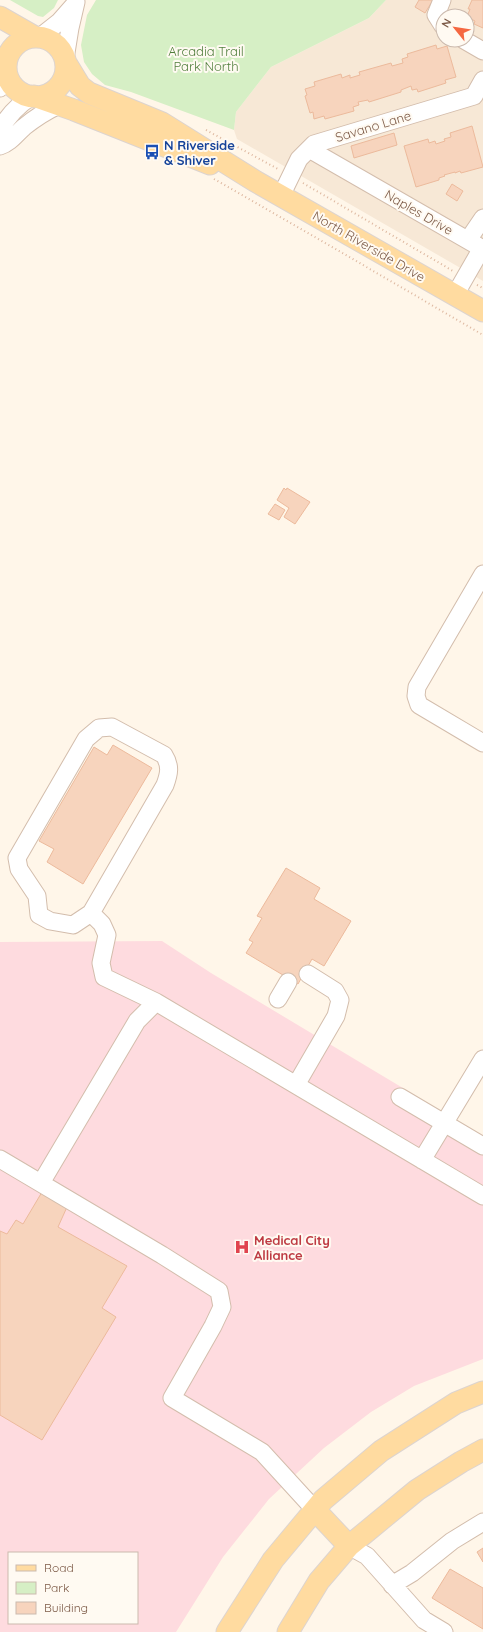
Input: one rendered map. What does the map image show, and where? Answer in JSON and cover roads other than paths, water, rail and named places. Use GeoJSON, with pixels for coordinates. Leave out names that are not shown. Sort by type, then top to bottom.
{"type":"FeatureCollection","features":[{"type":"Feature","properties":{"kind":"main road"},"geometry":{"type":"LineString","coordinates":[[0,17],[37,37],[53,42],[59,48],[66,61],[63,79],[58,87],[43,96],[33,96],[17,90],[11,83],[5,61],[12,49],[19,43],[26,39],[37,37]]}},
{"type":"Feature","properties":{"kind":"main road","name":"North Riverside Drive"},"geometry":{"type":"LineString","coordinates":[[66,61],[80,86],[89,93],[162,123],[255,181],[483,311]]}},
{"type":"Feature","properties":{"kind":"main road","name":"North Riverside Drive"},"geometry":{"type":"LineString","coordinates":[[33,96],[255,181]]}},
{"type":"Feature","properties":{"kind":"main road"},"geometry":{"type":"LineString","coordinates":[[227,1632],[273,1560],[323,1500],[381,1451],[456,1403],[483,1392]]}},
{"type":"Feature","properties":{"kind":"main road"},"geometry":{"type":"LineString","coordinates":[[288,1632],[319,1581],[349,1546],[417,1490],[483,1450]]}},
{"type":"Feature","properties":{"kind":"main road"},"geometry":{"type":"LineString","coordinates":[[315,1510],[349,1546]]}},
{"type":"Feature","properties":{"kind":"street"},"geometry":{"type":"LineString","coordinates":[[37,37],[59,22],[77,1]]}},
{"type":"Feature","properties":{"kind":"street"},"geometry":{"type":"LineString","coordinates":[[66,61],[70,28],[77,1]]}},
{"type":"Feature","properties":{"kind":"street"},"geometry":{"type":"LineString","coordinates":[[0,88],[5,61]]}},
{"type":"Feature","properties":{"kind":"street","name":"Savano Lane"},"geometry":{"type":"LineString","coordinates":[[281,196],[299,159],[314,144],[474,96],[483,80]]}},
{"type":"Feature","properties":{"kind":"street"},"geometry":{"type":"LineString","coordinates":[[0,130],[11,113],[19,105],[33,96]]}},
{"type":"Feature","properties":{"kind":"street"},"geometry":{"type":"LineString","coordinates":[[0,146],[6,144],[41,114],[58,105]]}},
{"type":"Feature","properties":{"kind":"street","name":"Naples Drive"},"geometry":{"type":"LineString","coordinates":[[309,149],[477,246]]}},
{"type":"Feature","properties":{"kind":"street"},"geometry":{"type":"LineString","coordinates":[[455,295],[477,246],[483,218]]}},
{"type":"Feature","properties":{"kind":"street"},"geometry":{"type":"LineString","coordinates":[[483,574],[417,687],[416,696],[419,705],[483,743]]}},
{"type":"Feature","properties":{"kind":"street"},"geometry":{"type":"LineString","coordinates":[[112,727],[164,755],[169,763],[169,774],[165,785],[91,913],[73,925],[50,921],[39,915],[37,896],[18,869],[17,858],[86,739],[99,728],[112,727]]}},
{"type":"Feature","properties":{"kind":"street"},"geometry":{"type":"LineString","coordinates":[[91,913],[102,924],[107,935],[101,963],[104,977],[156,1002],[483,1196]]}},
{"type":"Feature","properties":{"kind":"street"},"geometry":{"type":"LineString","coordinates":[[296,1085],[336,1016],[340,1000],[335,991],[308,974]]}},
{"type":"Feature","properties":{"kind":"street"},"geometry":{"type":"LineString","coordinates":[[278,999],[288,982]]}},
{"type":"Feature","properties":{"kind":"street"},"geometry":{"type":"LineString","coordinates":[[41,1183],[136,1021],[156,1002]]}},
{"type":"Feature","properties":{"kind":"street"},"geometry":{"type":"LineString","coordinates":[[422,1160],[483,1059]]}},
{"type":"Feature","properties":{"kind":"street"},"geometry":{"type":"LineString","coordinates":[[400,1097],[483,1146]]}},
{"type":"Feature","properties":{"kind":"street"},"geometry":{"type":"LineString","coordinates":[[0,1159],[169,1259],[219,1291],[222,1307],[214,1326],[172,1398],[262,1452],[315,1510]]}},
{"type":"Feature","properties":{"kind":"street"},"geometry":{"type":"LineString","coordinates":[[392,1585],[412,1572],[452,1541],[483,1522]]}},
{"type":"Feature","properties":{"kind":"street"},"geometry":{"type":"LineString","coordinates":[[349,1546],[367,1556],[424,1620],[444,1632]]}},
{"type":"Feature","properties":{"kind":"place","name":"N Riverside & Shiver"},"geometry":{"type":"Point","coordinates":[152,152]}},
{"type":"Feature","properties":{"kind":"place","name":"Medical City Alliance"},"geometry":{"type":"Point","coordinates":[242,1247]}},
{"type":"Feature","properties":{"kind":"park label","name":"Arcadia Trail Park North"},"geometry":{"type":"Point","coordinates":[206,58]}}]}
